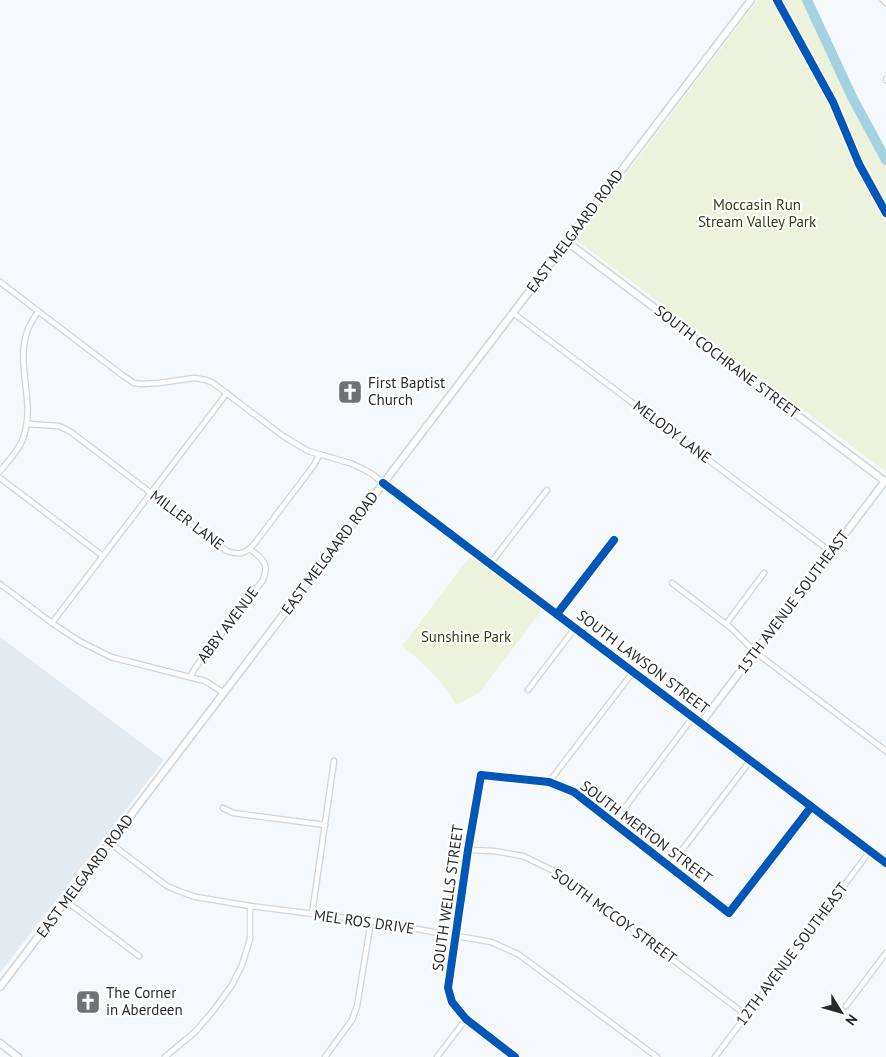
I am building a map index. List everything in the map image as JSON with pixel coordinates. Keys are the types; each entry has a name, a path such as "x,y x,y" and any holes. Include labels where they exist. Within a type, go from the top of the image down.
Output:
{"street":[{"name":"EAST MELGAARD ROAD","path":"0,988 751,0"},
{"path":"883,0 886,3"},
{"name":"SOUTH COCHRANE STREET","path":"567,242 885,482"},
{"name":"SOUTH LAWSON STREET","path":"0,282 134,383 148,384 188,378 200,378 213,382 283,436 303,448 350,463 372,474 886,864"},
{"path":"0,471 23,439 27,424 28,415 23,354 27,330 38,312"},
{"name":"MELODY LANE","path":"513,313 831,552"},
{"path":"52,623 227,393"},
{"name":"MILLER LANE","path":"27,424 64,428 227,551 236,554 250,549"},
{"path":"250,549 310,472 319,454"},
{"path":"0,478 103,556"},
{"name":"15TH AVENUE SOUTHEAST","path":"701,724 885,482"},
{"path":"490,564 546,490"},
{"path":"557,614 614,540"},
{"name":"ABBY AVENUE","path":"190,677 263,580 266,565 250,549"},
{"path":"726,624 764,573"},
{"path":"672,583 726,624 755,652 886,751"},
{"path":"0,584 52,623 111,657 205,681 224,693"},
{"path":"528,690 575,628"},
{"path":"549,782 633,672"},
{"path":"614,822 693,717"},
{"path":"312,914 334,761"},
{"path":"669,867 750,761"},
{"name":"SOUTH MERTON STREET","path":"481,775 549,782 574,792 730,913 811,807"},
{"name":"SOUTH WELLS STREET","path":"481,775 448,988 452,1002 466,1019 515,1057"},
{"path":"223,808 233,813 324,824"},
{"name":"MEL ROS DRIVE","path":"110,843 160,881 181,892 196,897 250,906 371,921 491,942 518,954 658,1057"},
{"name":"SOUTH MCCOY STREET","path":"468,850 523,856 556,872 746,1015"},
{"name":"12TH AVENUE SOUTHEAST","path":"714,1057 870,851"},
{"path":"66,901 139,956"},
{"path":"166,1057 194,1032 213,1011 232,985 242,965 250,939 250,906"},
{"path":"325,1057 352,1020 371,921"},
{"path":"846,1006 886,953"},
{"path":"437,1057 466,1019"},
{"path":"0,1044 18,1057"}],"shaded area":[{"path":"0,637 164,760 0,973"}],"green space":[{"name":"Moccasin Run Stream Valley Park","path":"758,0 807,0 852,97 886,160 886,472 576,240"},
{"name":"Sunshine Park","path":"471,555 543,609 479,693 456,705 432,672 402,646"}],"waterway":[{"path":"807,0 852,97 886,160"}],"cycle path":[{"path":"777,0 833,102 859,164 886,213"},
{"path":"383,483 886,863"},
{"path":"557,614 614,540"},
{"path":"515,1057 466,1019 452,1002 448,988 481,775 549,782 574,792 729,913 811,807"}],"place":[{"name":"First Baptist Church","path":"350,392"},
{"name":"The Corner in Aberdeen","path":"88,1002"}]}
